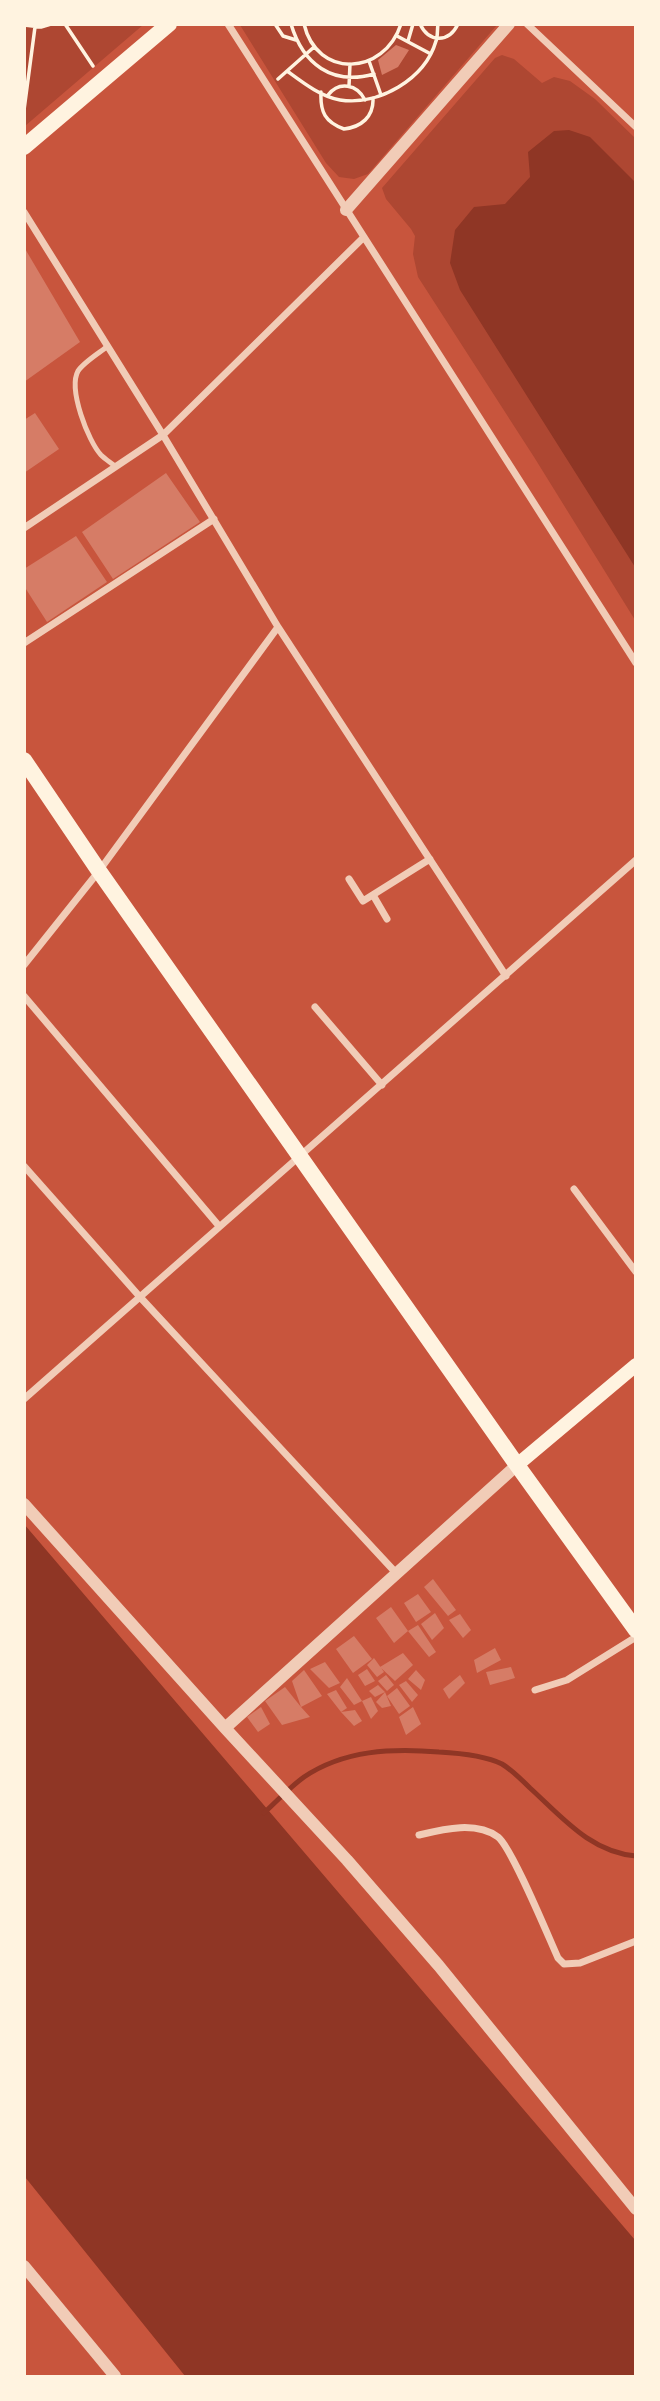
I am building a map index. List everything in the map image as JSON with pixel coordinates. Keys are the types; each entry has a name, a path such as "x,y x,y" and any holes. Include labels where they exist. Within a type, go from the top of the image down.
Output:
{"main road":[{"path":"24,147 169,24"},
{"path":"24,760 516,1465 635,1630"},
{"path":"516,1465 635,1365"}],"street":[{"path":"228,24 635,663"},
{"path":"346,210 509,24"},
{"path":"527,24 635,127"},
{"path":"24,212 163,435 278,627 506,976"},
{"path":"24,528 163,435 364,237"},
{"path":"24,643 214,519"},
{"path":"24,965 99,871 278,627"},
{"path":"349,879 363,901 429,859"},
{"path":"24,1399 635,860"},
{"path":"373,895 387,919"},
{"path":"24,996 219,1226"},
{"path":"315,1007 382,1085"},
{"path":"24,1166 140,1297 397,1574"},
{"path":"574,1189 635,1272"},
{"path":"225,1728 516,1465"},
{"path":"24,1504 347,1860 439,1966 635,2209"},
{"path":"536,1690 567,1680 635,1637"},
{"path":"419,1835 445,1829 471,1828 498,1837 511,1858 558,1958 564,1964 580,1963 635,1941"},
{"path":"24,2266 115,2376"}],"lane":[{"path":"108,346 78,370 75,381 76,398 84,423 100,454 115,466"}],"path":[{"path":"24,25 35,27 51,24"},
{"path":"65,24 102,81"},
{"path":"275,24 283,36 296,40"},
{"path":"291,24 305,55 326,72 345,77 374,74"},
{"path":"304,24 314,46 325,56 350,64 369,61 386,52 397,36 401,24"},
{"path":"408,41 413,24"},
{"path":"420,24 426,34 438,39 450,36 458,24"},
{"path":"287,71 307,86 339,100 373,98 397,88 419,70 436,41 438,24"},
{"path":"24,110 27,66 35,27"},
{"path":"397,36 429,53"},
{"path":"268,88 314,46"},
{"path":"369,61 382,94"},
{"path":"349,86 350,64"},
{"path":"328,95 333,89 349,86 357,89 365,100"},
{"path":"321,92 322,112 326,119 344,129 361,125 367,120 373,98"}],"shaded area":[{"path":"25,25 143,25 25,126"},
{"path":"240,25 497,25 368,174 354,179 339,177 326,163"},
{"path":"502,55 514,59 542,83 554,77 570,81 595,99 635,138 635,620 418,277 413,254 415,236 386,199 382,188 495,58"},
{"path":"569,130 590,137 635,182 635,567 460,290 450,263 455,230 474,207 505,204 530,177 528,152 554,131"},
{"path":"24,1524 635,2240 635,2376 185,2376 25,2177"}],"building":[{"path":"396,45 409,50 398,67 382,75 378,60"},
{"path":"24,247 80,342 24,382"},
{"path":"35,413 59,449 24,473 24,420"},
{"path":"166,473 200,522 113,579 82,532"},
{"path":"76,536 107,582 47,622 24,586 24,569"},
{"path":"433,1579 456,1610 448,1616 424,1587"},
{"path":"418,1594 431,1612 416,1622 404,1603"},
{"path":"391,1607 408,1631 394,1643 376,1618"},
{"path":"435,1613 444,1628 432,1640 421,1624"},
{"path":"460,1614 471,1630 463,1638 449,1620"},
{"path":"418,1625 436,1652 429,1657 408,1631"},
{"path":"354,1636 372,1659 353,1673 336,1649"},
{"path":"495,1648 501,1660 477,1673 474,1660"},
{"path":"403,1653 413,1665 395,1681 380,1667"},
{"path":"374,1658 384,1672 377,1677 367,1665"},
{"path":"325,1662 340,1683 329,1688 310,1669"},
{"path":"511,1667 515,1678 490,1685 486,1672"},
{"path":"367,1669 375,1681 365,1686 358,1675"},
{"path":"304,1670 322,1696 301,1707 292,1681"},
{"path":"416,1670 425,1680 421,1690 408,1679"},
{"path":"386,1675 394,1685 387,1691 378,1681"},
{"path":"460,1675 465,1683 449,1699 443,1689"},
{"path":"347,1678 362,1701 354,1705 340,1687"},
{"path":"406,1681 418,1695 412,1702 399,1685"},
{"path":"378,1685 385,1692 375,1697 369,1691"},
{"path":"285,1687 310,1717 282,1725 265,1701"},
{"path":"397,1688 410,1706 399,1714 387,1696"},
{"path":"336,1690 347,1708 341,1712 327,1694"},
{"path":"385,1692 391,1706 382,1708 376,1702"},
{"path":"371,1697 378,1711 371,1719 362,1701"},
{"path":"261,1707 270,1724 258,1732 247,1717"},
{"path":"413,1707 421,1724 406,1735 399,1717"},
{"path":"355,1710 362,1721 354,1726 341,1712"}],"waterway":[{"path":"264,1813 304,1777 335,1761 369,1753 404,1750 463,1754 502,1764 565,1821 591,1840 605,1848 636,1856"}]}
